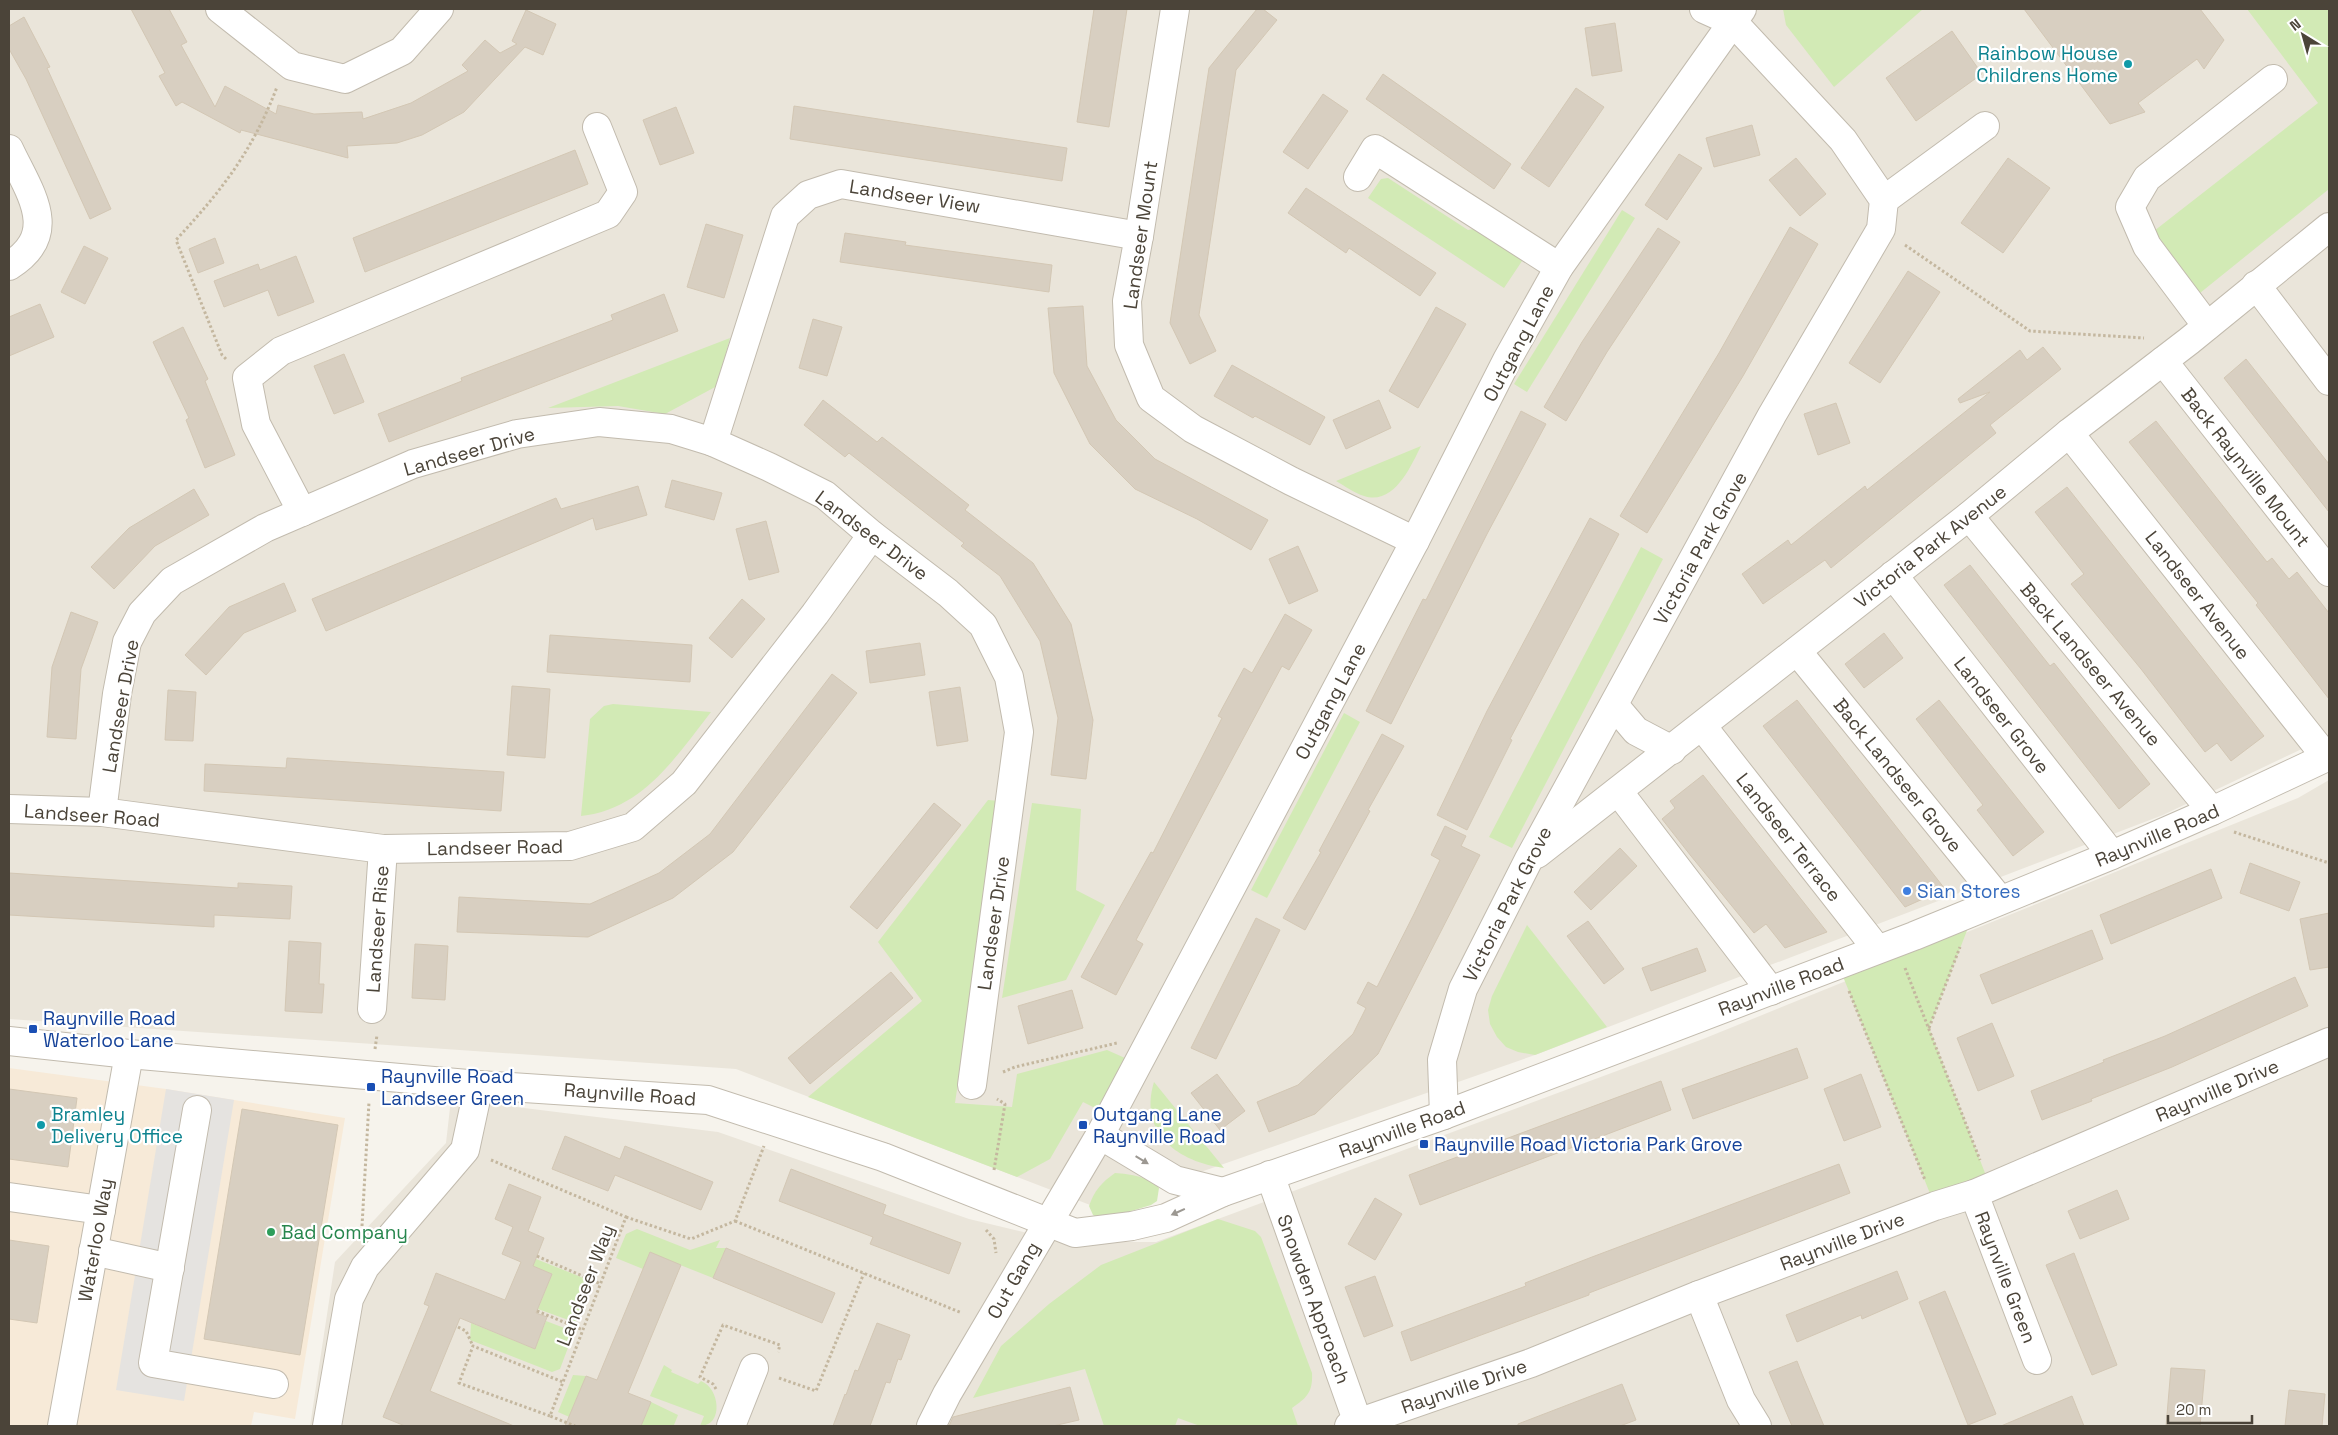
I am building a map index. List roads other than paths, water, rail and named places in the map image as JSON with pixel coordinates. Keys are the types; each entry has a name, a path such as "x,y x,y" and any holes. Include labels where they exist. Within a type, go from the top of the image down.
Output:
{"street":[{"path":"220,9 292,66 345,79 402,50 439,9"},
{"path":"1704,9 1738,16 1843,140 1884,200 1985,126"},
{"name":"Landseer Mount","path":"1178,12 1127,300 1129,345 1151,398 1193,429 1291,481 1415,541"},
{"name":"Outgang Lane","path":"1100,1135 1415,541 1507,360 1559,267 1738,16"},
{"path":"2198,334 2147,246 2130,208 2147,178 2273,80"},
{"path":"302,512 256,424 247,378 281,351 608,214 623,192 597,127"},
{"path":"9,149 38,217 38,233 33,246 20,259 9,266"},
{"name":"Outgang Lane","path":"1358,177 1375,149 1559,267"},
{"name":"Landseer View","path":"713,442 785,216 808,195 841,184 1139,236"},
{"name":"Victoria Park Grove","path":"1444,1115 1442,1060 1463,989 1528,861 1772,415 1881,229 1884,200"},
{"name":"Victoria Park Avenue","path":"1528,861 1969,516 2069,433 2198,334 2329,227"},
{"path":"2256,285 2329,381"},
{"name":"Back Raynville Mount","path":"2163,361 2329,572"},
{"name":"Landseer Drive","path":"102,812 117,694 127,642 142,613 172,581 265,528 413,464 517,434 598,422 671,429 713,442 825,495 872,535 948,593 984,625 1009,677 1020,732 972,1085"},
{"name":"Landseer Avenue","path":"2069,433 2328,756"},
{"name":"Back Landseer Avenue","path":"1969,516 2212,812"},
{"name":"Landseer Road","path":"9,809 102,812 382,848 570,846 633,827 684,783 815,614 872,535"},
{"name":"Landseer Grove","path":"1892,575 2112,855"},
{"name":"Back Landseer Grove","path":"1797,651 1987,905"},
{"path":"1614,705 1636,731 1672,750"},
{"name":"Landseer Terrace","path":"1702,726 1886,946"},
{"name":"Raynville Road","path":"9,1041 129,1054 479,1085 708,1100 884,1157 1075,1233 1132,1226 1166,1218 1223,1192 1444,1115 1886,946 2112,855 2212,812 2328,756"},
{"path":"1618,791 1771,991"},
{"name":"Landseer Rise","path":"372,1009 382,848"},
{"name":"Raynville Drive","path":"1354,1424 1531,1364 1699,1296 1935,1206 1982,1190 2329,1042"},
{"name":"Waterloo Way","path":"62,1426 129,1054"},
{"path":"327,1426 349,1299 365,1267 465,1150 479,1085"},
{"path":"197,1110 153,1364 274,1384"},
{"path":"1100,1135 1176,1180 1223,1192"},
{"name":"Out Gang","path":"931,1426 988,1323 1100,1135"},
{"name":"Snowden Approach","path":"1270,1176 1354,1424"},
{"name":"Raynville Green","path":"1982,1190 2037,1360"},
{"path":"9,1197 101,1210"},
{"path":"93,1251 170,1268"},
{"path":"1699,1296 1741,1400 1757,1426"},
{"path":"731,1426 754,1368"}],"place":[{"name":"Rainbow House Childrens Home","path":"2128,64"},
{"name":"Sian Stores","path":"1907,891"},
{"name":"Raynville Road Waterloo Lane","path":"33,1029"},
{"name":"Raynville Road Landseer Green","path":"371,1087"},
{"name":"Bramley Delivery Office","path":"41,1125"},
{"name":"Outgang Lane Raynville Road","path":"1083,1125"},
{"name":"Raynville Road Victoria Park Grove","path":"1424,1144"},
{"name":"Bad Company","path":"271,1232"}]}
